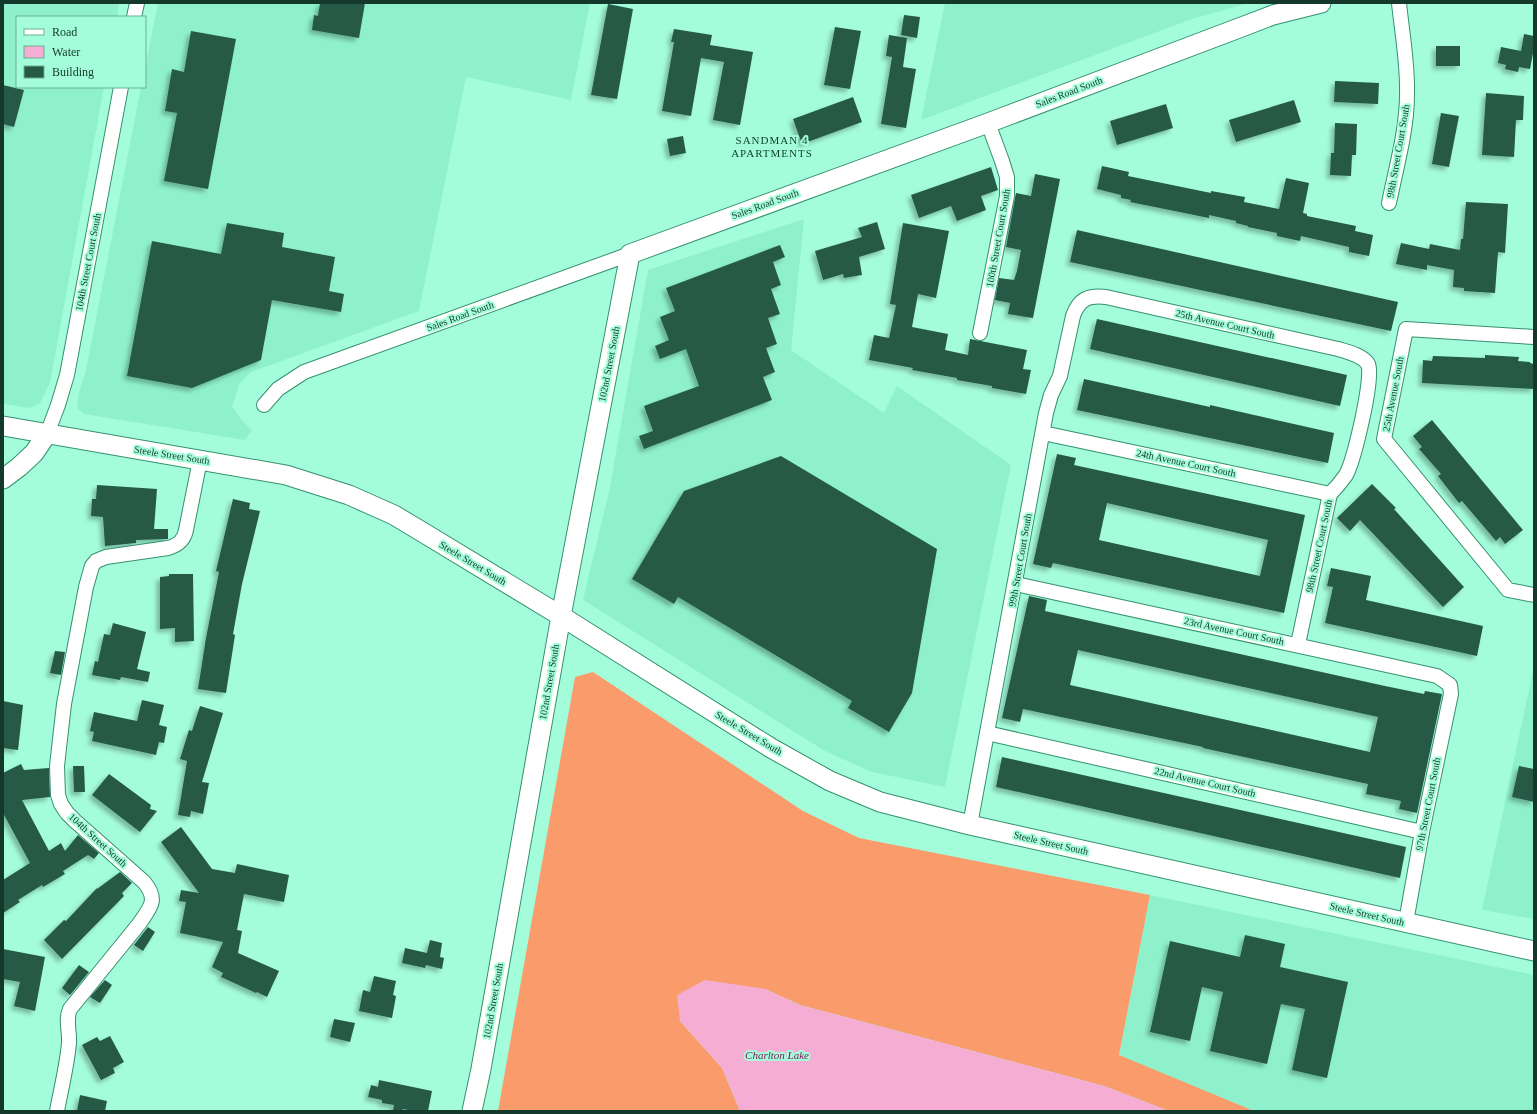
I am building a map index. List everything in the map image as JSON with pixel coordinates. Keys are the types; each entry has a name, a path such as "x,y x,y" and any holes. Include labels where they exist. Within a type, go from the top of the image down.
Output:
{"street":[{"path":"134,16 137,3"},
{"name":"Sales Road South","path":"264,404 278,389 304,372 988,123 1273,15 1321,3"},
{"name":"98th Street Court South","path":"1389,203 1404,124 1408,94 1399,3"},
{"name":"104th Street Court South","path":"46,434 58,405 67,375 121,88"},
{"name":"100th Street Court South","path":"980,333 1007,196 1007,177 988,123"},
{"name":"102nd Street South","path":"472,1111 481,1068 561,616 630,254"},
{"name":"25th Avenue Court South","path":"1082,300 1092,296 1114,299 1338,349 1355,354 1365,361"},
{"name":"99th Street Court South","path":"970,825 1051,395 1060,376 1073,316 1076,308 1082,300"},
{"name":"25th Avenue South","path":"1534,337 1406,329 1384,439 1508,590 1534,595"},
{"name":"98th Street Court South","path":"1298,644 1330,494 1346,474 1356,448 1369,379 1369,369 1365,361"},
{"name":"Steele Street South","path":"3,426 286,475 329,488 370,504 419,530 561,616 771,748 830,780 880,802 970,825 1534,951"},
{"name":"24th Avenue Court South","path":"1043,433 1330,494"},
{"path":"3,479 34,453 46,434"},
{"name":"104th Street South","path":"57,1111 67,1060 69,1042 68,1014 70,1009 139,924 149,909 152,899 151,891 144,882 75,821 61,804 58,795 57,766 64,704 86,587 92,566 99,559 128,553 168,548 179,543 185,535 200,460"},
{"name":"23rd Avenue Court South","path":"1016,584 1298,644 1437,676 1450,685"},
{"name":"97th Street Court South","path":"1406,922 1422,832 1451,694 1450,685"},
{"name":"22nd Avenue Court South","path":"987,733 1422,832"}],"shaded area":[{"path":"3,3 119,3 117,16 16,16 16,88 104,88 50,383 40,403 30,408 3,404"},
{"path":"158,3 590,3 571,100 466,77 419,311 251,372 240,383 232,406 241,419 252,430 245,440 84,414 77,408 79,392 85,375 141,88 146,88 146,64"},
{"path":"945,3 1249,3 1192,19 921,120"},
{"path":"804,219 791,350 884,413 897,386 1011,465 945,787 872,772 825,751 583,600 610,487 648,270"},
{"path":"1534,666 1534,919 1482,910"},
{"path":"593,672 803,811 859,838 1150,895 1119,1055 1254,1111 1169,1111 1104,1086 800,1005 765,989 680,1021 722,1068 740,1111 498,1111 575,677"},
{"path":"1150,895 1534,975 1534,1111 1254,1111 1119,1056"}],"water":[{"name":"Charlton Lake","path":"705,980 765,989 800,1005 1104,1086 1169,1111 740,1111 722,1068 680,1021 677,995"}],"building":[{"path":"320,3 365,3 359,38 312,30 314,15 318,16"},
{"path":"608,4 633,9 617,99 591,95"},
{"path":"904,15 920,17 917,38 901,35"},
{"path":"835,27 861,31 850,89 824,85"},
{"path":"674,29 712,35 710,45 753,52 740,125 713,120 724,62 701,58 691,116 662,111 674,42 671,42"},
{"path":"191,31 236,39 208,189 164,181 177,113 165,111 172,69 184,72"},
{"path":"1524,34 1534,36 1534,48 1530,69 1519,67 1518,72 1505,69 1506,65 1498,63 1501,47 1521,51"},
{"path":"889,35 907,38 903,67 916,69 906,128 881,124 892,57 886,56"},
{"path":"1436,46 1460,46 1460,66 1436,66"},
{"path":"1335,81 1379,83 1378,104 1334,102"},
{"path":"3,85 24,90 14,127 3,124"},
{"path":"1486,93 1524,96 1523,120 1516,120 1514,157 1482,155"},
{"path":"853,97 862,122 802,144 793,119"},
{"path":"1294,100 1301,122 1236,142 1229,120"},
{"path":"1166,104 1173,128 1117,145 1110,121"},
{"path":"1441,113 1459,116 1449,167 1432,164"},
{"path":"1335,123 1357,124 1356,155 1352,155 1351,176 1330,175 1331,153 1334,153"},
{"path":"683,136 686,153 670,156 667,139"},
{"path":"1102,166 1129,172 1128,176 1211,193 1211,191 1245,197 1244,202 1279,209 1286,178 1309,183 1303,213 1307,214 1307,216 1356,226 1355,231 1373,235 1369,256 1349,252 1349,247 1301,236 1300,241 1277,236 1277,233 1248,227 1236,223 1236,221 1209,215 1209,218 1130,202 1131,200 1121,198 1121,195 1097,189"},
{"path":"991,167 998,190 981,196 986,210 957,221 951,206 919,218 911,195"},
{"path":"1035,174 1060,179 1033,318 1008,314 1010,303 995,300 999,278 1014,280 1017,271 1021,250 1006,247 1016,193 1031,196"},
{"path":"1466,202 1508,204 1505,253 1498,252 1495,293 1464,291 1464,288 1453,287 1454,270 1427,265 1427,270 1396,264 1401,243 1429,249 1430,244 1460,250 1461,239 1463,239"},
{"path":"877,222 885,249 859,257 862,275 844,278 843,274 823,280 815,251 862,237 858,228"},
{"path":"227,223 284,233 282,247 335,257 329,291 344,294 341,312 272,300 261,360 192,388 127,376 152,241 221,254"},
{"path":"903,223 949,231 936,298 918,294 912,327 948,334 945,350 968,355 970,339 1027,350 1023,369 1031,370 1026,394 957,380 957,378 912,370 913,368 869,360 874,335 889,338 896,305 890,304"},
{"path":"1077,230 1398,302 1391,331 1070,262"},
{"path":"780,245 785,257 773,262 781,285 771,289 780,314 768,318 777,344 766,348 775,372 763,377 772,400 644,449 639,436 653,431 644,406 699,386 686,349 660,359 655,346 669,340 660,317 675,311 666,288"},
{"path":"1097,319 1347,375 1340,406 1090,349"},
{"path":"1485,355 1519,357 1518,361 1530,362 1534,364 1534,389 1422,383 1423,360 1432,361 1433,356 1485,358"},
{"path":"1084,379 1334,433 1328,463 1077,410"},
{"path":"1432,420 1523,530 1505,544 1500,537 1496,541 1462,501 1459,503 1438,476 1441,474 1419,449 1422,447 1413,436"},
{"path":"1057,454 1076,458 1074,465 1305,515 1284,613 1053,563 1051,568 1033,564","holes":["1107,503 1268,540 1260,576 1099,540"]},
{"path":"781,456 937,549 912,693 889,732 848,708 852,701 678,597 674,604 632,579 684,491"},
{"path":"1372,484 1396,508 1394,509 1464,587 1443,607 1360,520 1350,531 1337,518"},
{"path":"97,485 157,489 154,529 168,529 168,539 136,540 136,543 105,546 103,517 91,516 92,499 96,499"},
{"path":"233,499 250,503 249,509 260,511 242,584 233,634 235,635 226,693 198,689 219,572 216,571"},
{"path":"1331,568 1371,576 1366,600 1483,626 1477,656 1325,623 1333,587 1327,586"},
{"path":"169,574 193,574 194,641 175,642 175,628 160,629 160,577 169,576"},
{"path":"1029,596 1047,600 1045,611 1385,686 1424,694 1425,691 1442,694 1417,813 1399,809 1401,801 1366,794 1368,784 1023,709 1020,722 1002,718","holes":["1078,650 1378,717 1370,752 1070,685"]},
{"path":"113,623 146,632 137,669 150,672 148,682 121,677 120,680 92,675 95,661 98,662 104,634 110,635"},
{"path":"55,651 65,652 61,675 50,673"},
{"path":"142,700 164,705 159,725 167,727 164,743 159,742 156,755 92,741 94,732 90,731 94,712 137,721"},
{"path":"3,701 23,705 18,750 3,748"},
{"path":"200,706 223,713 202,782 209,783 203,814 191,811 190,817 178,815 187,761 180,759 189,730 192,731"},
{"path":"1002,757 1406,847 1400,878 996,787"},
{"path":"21,764 24,770 49,768 50,797 22,800 49,851 61,843 65,851 78,835 99,853 94,859 88,855 63,871 65,874 43,887 42,885 18,900 20,902 3,913 3,880 30,863 3,813 3,773"},
{"path":"73,766 84,766 85,792 74,792"},
{"path":"1519,766 1534,769 1534,802 1512,797"},
{"path":"109,774 151,805 150,809 157,811 140,832 92,795"},
{"path":"181,827 212,869 235,873 237,864 289,875 284,902 244,894 237,930 242,931 238,953 279,971 267,997 221,977 223,973 212,967 223,942 180,933 186,902 179,901 181,890 199,893 161,842"},
{"path":"120,872 132,883 122,893 124,896 62,959 44,940 64,920 66,921 97,888"},
{"path":"148,927 155,932 143,951 134,945"},
{"path":"1245,935 1285,944 1280,967 1348,982 1327,1078 1292,1070 1305,1009 1281,1004 1267,1064 1210,1051 1223,992 1202,987 1190,1041 1150,1032 1170,941 1240,957"},
{"path":"430,940 442,943 440,957 444,958 442,969 426,965 425,968 402,963 405,948 427,953"},
{"path":"3,949 45,957 35,1011 14,1006 20,982 3,979"},
{"path":"79,965 89,972 70,995 62,988"},
{"path":"374,976 396,981 393,995 396,996 392,1018 359,1011 363,990 370,992"},
{"path":"105,980 112,985 100,1003 90,997"},
{"path":"334,1019 355,1023 350,1042 330,1037"},
{"path":"110,1036 124,1062 113,1068 115,1073 101,1080 82,1045 97,1037 100,1041"},
{"path":"379,1080 432,1091 428,1111 403,1109 402,1111 393,1111 394,1105 382,1103 382,1100 368,1097 371,1085 378,1087"},
{"path":"80,1095 107,1101 105,1111 77,1111"}],"district":[{"name":"SANDMAN 4 APARTMENTS","path":"772,146"}]}
